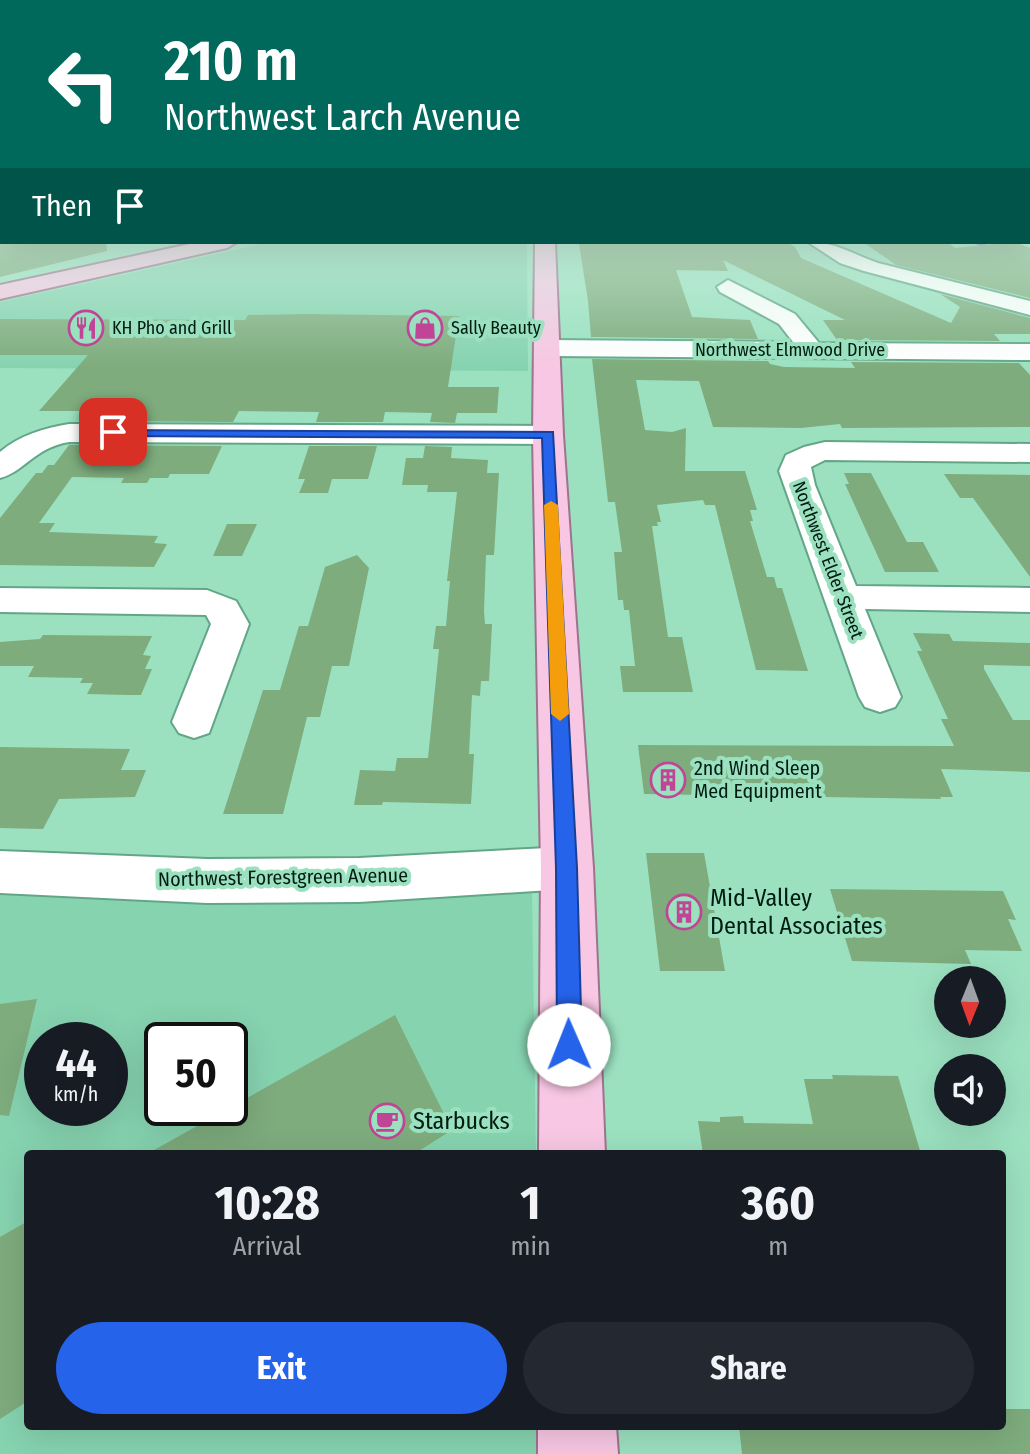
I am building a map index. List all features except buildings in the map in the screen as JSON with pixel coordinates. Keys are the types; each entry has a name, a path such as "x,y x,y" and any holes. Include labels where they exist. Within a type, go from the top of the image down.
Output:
{"main road":[{"path":"0,292 218,244"},
{"path":"545,244 548,435 567,868 572,1150"},
{"path":"577,1430 578,1454"}],"street":[{"path":"821,244 847,259 871,267 1030,308"},
{"path":"728,287 787,319 812,350"},
{"name":"Northwest Elmwood Drive","path":"549,348 1030,352"},
{"path":"0,469 22,448 69,433 548,435"},
{"name":"Northwest Elder Street","path":"880,697 799,485 795,471 797,462 825,451 1030,453"},
{"path":"843,597 1030,600"},
{"path":"0,600 207,602 217,605 228,613 230,624 194,722"},
{"name":"Northwest Forestgreen Avenue","path":"0,872 207,881 359,880 567,868"}],"shaded area":[{"path":"262,244 527,244 528,371 0,368 0,302"},
{"path":"532,891 536,1150 24,1150 24,1430 538,1430 538,1454 0,1454 0,892"}],"waterway":[{"path":"980,244 986,247"},
{"path":"986,247 993,250"},
{"path":"986,247 990,249"}],"slow traffic":[{"path":"551,505 560,714"}],"place":[{"name":"KH Pho and Grill","path":"86,328"},
{"name":"Sally Beauty","path":"425,328"},
{"name":"2nd Wind Sleep Med Equipment","path":"668,780"},
{"name":"Mid-Valley Dental Associates","path":"684,912"},
{"name":"Starbucks","path":"387,1121"}],"route":[{"path":"113,432 548,435 567,868 569,1045"}]}
